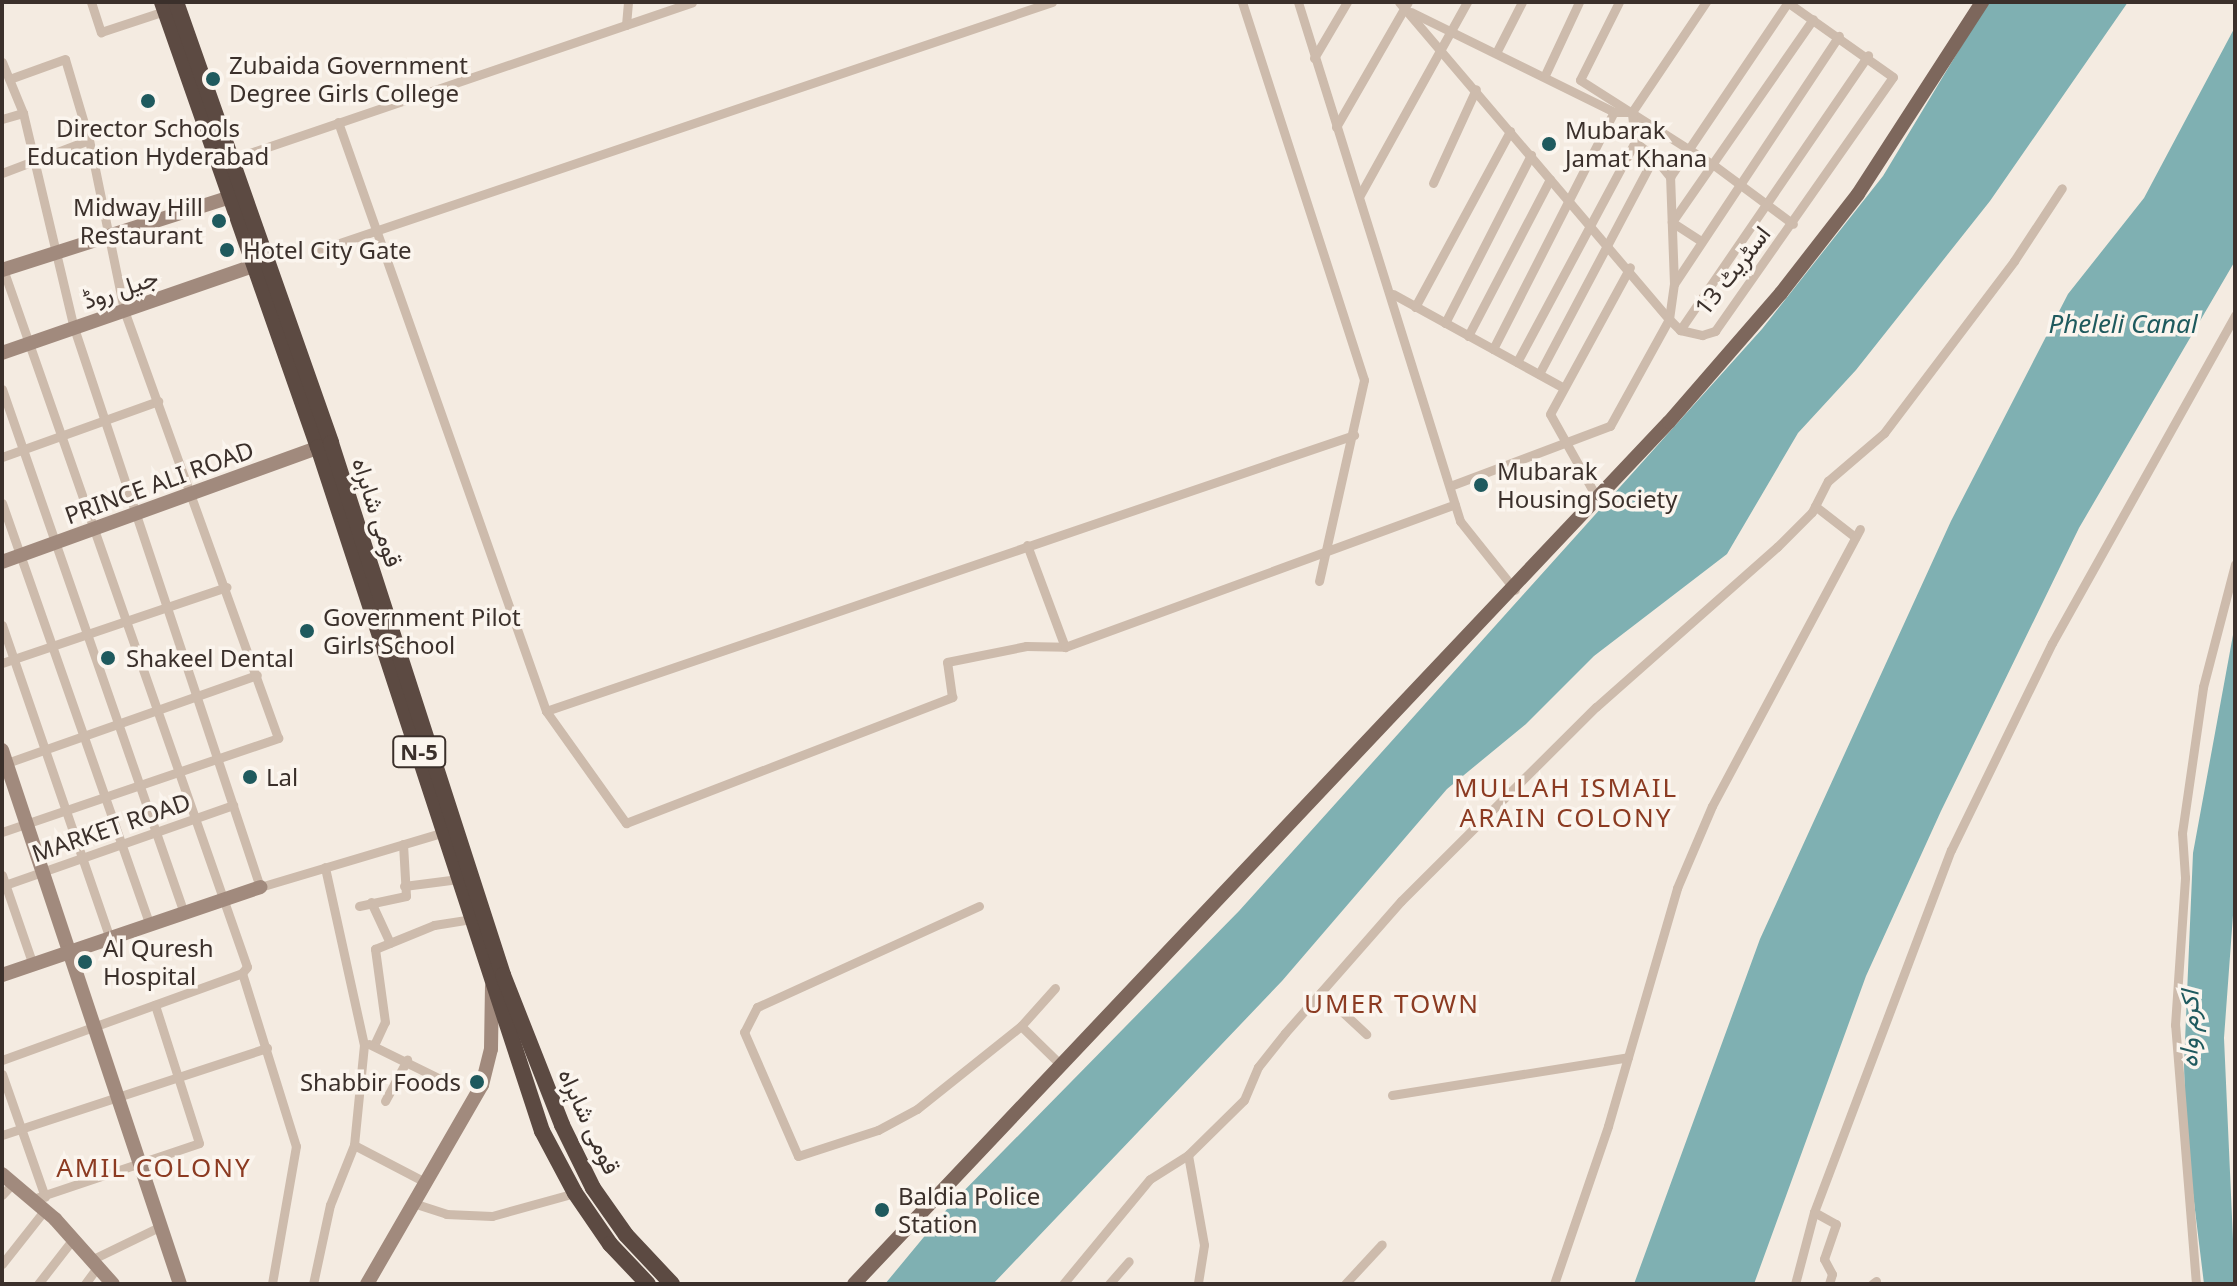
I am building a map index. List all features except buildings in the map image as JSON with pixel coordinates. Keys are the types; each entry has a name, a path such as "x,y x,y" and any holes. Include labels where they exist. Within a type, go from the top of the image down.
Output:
{"highway":[{"name":"قومی شاہراہ","path":"168,5 229,160 498,960 551,1098 593,1188 647,1276"},
{"name":"قومی شاہراہ","path":"184,45 228,198 253,266 279,316"},
{"name":"قومی شاہراہ","path":"324,445 470,919 542,1131 575,1193 647,1276 672,1284"}],"main road":[{"path":"854,1284 1060,1064 1515,590 1781,293 1858,194 1982,2"}],"street":[{"path":"91,2 101,32 168,5"},
{"path":"626,25 628,2"},
{"path":"229,160 692,2"},
{"path":"316,251 1052,2"},
{"path":"1242,2 1364,380 1319,581"},
{"path":"1298,2 1336,127 1393,294 1460,521 1515,590"},
{"path":"1314,58 1347,2"},
{"path":"1360,195 1467,2"},
{"path":"1496,53 1522,2"},
{"path":"1545,75 1579,2"},
{"path":"1619,2 1580,80 1690,149 1767,202 1793,224"},
{"path":"1517,362 1635,142 1632,112 1706,2"},
{"path":"1670,177 1787,2"},
{"name":"اسٹریٹ 13","path":"1404,4 1550,179 1630,267 1669,319 1690,335 1715,331 1891,84 1889,69 1787,2"},
{"path":"1336,127 1404,4 1451,33 1545,75 1614,112 1632,112"},
{"path":"1672,222 1715,166 1813,19"},
{"path":"1674,284 1839,36"},
{"path":"1680,330 1868,55"},
{"path":"2,832 278,738 124,310 89,140 65,59 9,79"},
{"path":"2,62 23,113 32,163 74,328 260,887"},
{"path":"1433,183 1476,89"},
{"path":"1493,349 1614,112"},
{"path":"2,119 23,113"},
{"path":"338,122 373,230 546,711 626,823 952,697 947,662 1026,646 1065,647 1324,549 1455,504"},
{"path":"1415,307 1510,131"},
{"path":"2,173 89,140"},
{"path":"1450,486 1610,426 1669,319 1674,284 1670,177 1654,157 1635,142"},
{"path":"1445,323 1531,155"},
{"path":"1539,374 1654,157"},
{"path":"1468,336 1550,179"},
{"path":"1063,1284 1150,1179 1188,1155 1244,1100 1258,1067 1401,901 1596,707 1777,547 1815,506 1828,481 1884,433 2014,261 2062,188"},
{"path":"2,1060 242,973 247,967 3,269 107,233 228,198"},
{"path":"1672,222 1701,241"},
{"name":"جیل روڈ","path":"2,353 253,266"},
{"path":"1597,498 1550,414 1630,267"},
{"path":"1393,294 1562,387"},
{"path":"1795,1284 1814,1212 1951,850 2052,643 2235,315"},
{"path":"2,389 184,913"},
{"path":"2,457 158,401"},
{"path":"546,711 1354,435"},
{"name":"PRINCE ALI ROAD","path":"2,562 191,496 324,445"},
{"path":"2,503 150,925"},
{"path":"1554,1284 1628,1057 1677,888 1712,806 1857,533 1815,506"},
{"path":"1027,545 1065,647"},
{"path":"2196,1284 2175,1025 2185,877 2182,833 2203,687 2235,564"},
{"path":"2,663 226,587"},
{"path":"2,625 110,938"},
{"path":"180,1284 3,759 45,750 257,675"},
{"name":"MARKET ROAD","path":"3,882 42,872 233,805"},
{"path":"2,975 260,887 444,832"},
{"path":"359,906 406,896 403,844"},
{"path":"313,1284 330,1205 354,1145 370,1044 325,867"},
{"path":"404,886 459,879"},
{"path":"3,882 33,965"},
{"path":"371,902 390,943"},
{"path":"979,906 757,1007 744,1032 798,1156 878,1130 917,1109 1021,1026 1055,988"},
{"path":"370,1044 385,1022 375,949 434,925 470,919"},
{"path":"242,973 296,1146 272,1284"},
{"path":"367,1284 482,1085 491,1049 492,986"},
{"path":"1321,992 1366,1034"},
{"path":"2,1264 44,1205 140,1164 199,1143 155,1005"},
{"path":"1021,1026 1060,1064"},
{"path":"370,1044 440,1079"},
{"path":"2,1135 267,1048"},
{"path":"1392,1095 1628,1057"},
{"path":"385,1101 407,1060"},
{"path":"2,1074 44,1205 113,1284"},
{"path":"354,1145 425,1182"},
{"path":"1188,1155 1204,1245 1198,1284"},
{"path":"2,1195 8,1179 29,1199 44,1205"},
{"path":"413,1203 446,1214 492,1216 575,1193"},
{"path":"1814,1212 1836,1224 1825,1253 1826,1270 1832,1274 1829,1284"},
{"path":"85,1284 94,1264 161,1226"},
{"path":"38,1284 73,1239"},
{"path":"1345,1284 1382,1244"},
{"path":"1109,1284 1129,1261"}],"water":[{"path":"1988,2 2128,2 1990,201 1856,370 1798,433 1727,554 1594,656 1526,724 1447,789 1282,981 993,1284 885,1284 952,1203 1239,911 1762,329 1883,176"},
{"name":"Pheleli Canal","path":"2235,27 2235,261 2079,528 1941,811 1866,976 1754,1284 1634,1284 1760,939 1951,521 2068,294 2144,198"},
{"name":"اکرم واہ","path":"2235,624 2235,888 2224,1038 2235,1284 2204,1284 2186,1136 2184,1065 2193,853"}],"place":[{"name":"Zubaida Government Degree Girls College","path":"213,79"},
{"name":"Director Schools Education Hyderabad","path":"148,101"},
{"name":"Mubarak Jamat Khana","path":"1549,144"},
{"name":"Midway Hill Restaurant","path":"219,221"},
{"name":"Hotel City Gate","path":"227,250"},
{"name":"Mubarak Housing Society","path":"1481,485"},
{"name":"Government Pilot Girls School","path":"307,631"},
{"name":"Shakeel Dental","path":"108,658"},
{"name":"Lal","path":"250,777"},
{"name":"Al Quresh Hospital","path":"85,962"},
{"name":"Shabbir Foods","path":"477,1082"},
{"name":"Baldia Police Station","path":"882,1210"}],"district":[{"name":"MULLAH ISMAIL ARAIN COLONY","path":"1566,803"},
{"name":"UMER TOWN","path":"1392,1004"},
{"name":"AMIL COLONY","path":"154,1168"}]}
